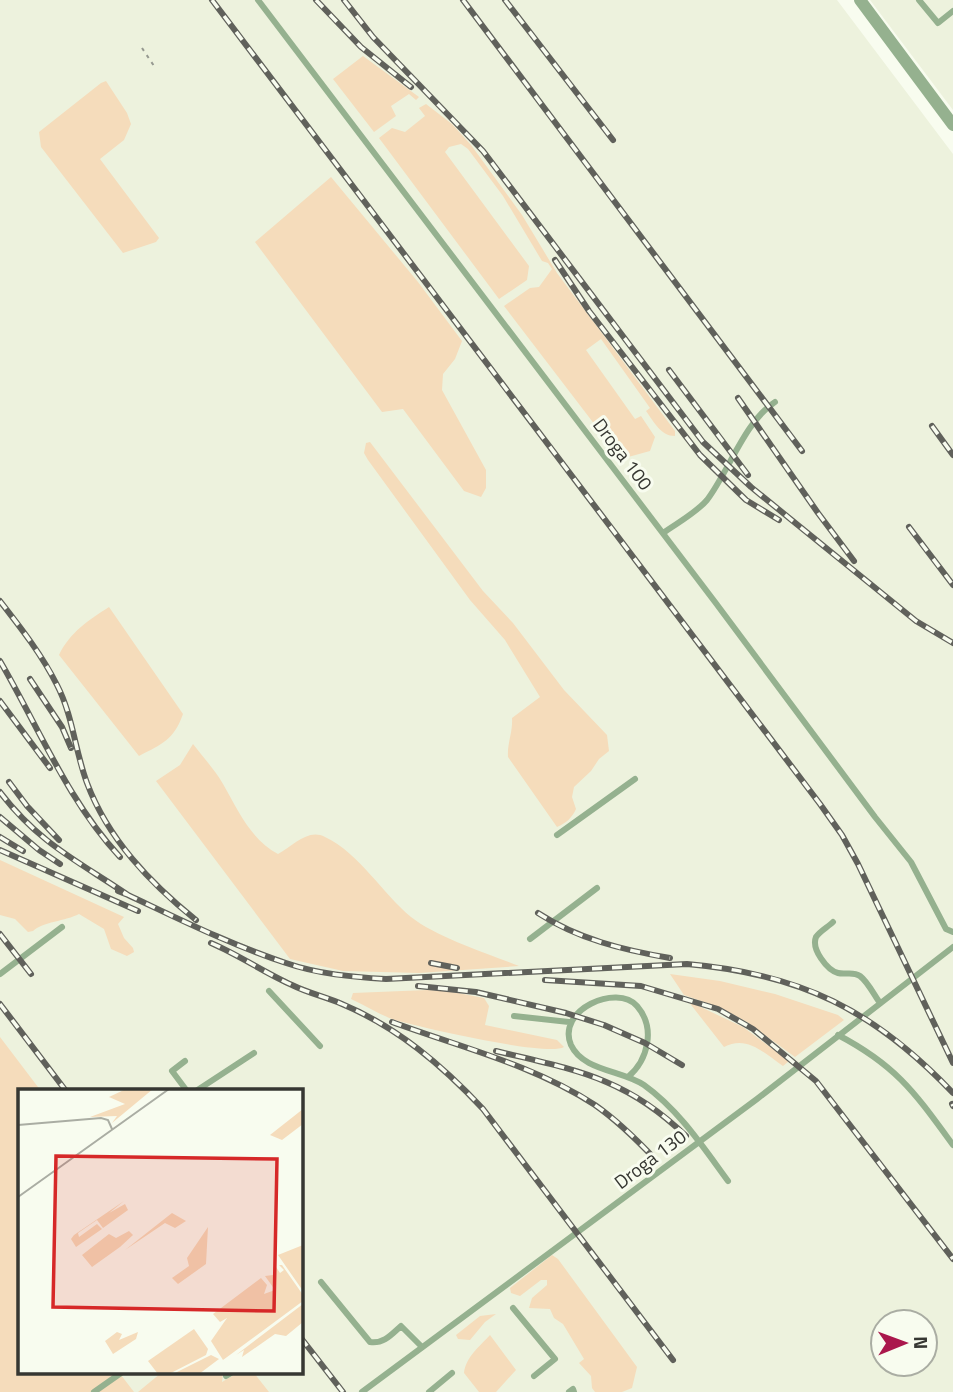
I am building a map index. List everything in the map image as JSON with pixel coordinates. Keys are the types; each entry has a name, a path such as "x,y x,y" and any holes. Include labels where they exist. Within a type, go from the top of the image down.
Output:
{"street":[{"path":"860,0 953,125"}],"lane":[{"name":"Droga 100","path":"258,0 911,862 946,929 953,932"},
{"path":"919,0 938,23 953,11"},
{"path":"663,533 705,503 756,421 768,406 775,402"},
{"path":"557,835 635,779"},
{"path":"530,939 597,888"},
{"path":"834,922 816,937 818,953 830,969 837,973 854,973 861,976 880,1003"},
{"path":"0,974 62,928"},
{"name":"Droga 130","path":"362,1392 699,1142 953,947"},
{"path":"269,991 320,1046"},
{"path":"628,1077 638,1068 647,1045 643,1015 635,1004 623,998 596,1002 576,1014 569,1022 568,1033 578,1055 585,1061 643,1084 672,1109 728,1181"},
{"path":"514,1016 569,1022"},
{"path":"838,1035 864,1049 902,1079 953,1145"},
{"path":"199,1089 254,1053"},
{"path":"185,1061 172,1071 186,1089"},
{"path":"321,1282 370,1342 387,1339 401,1326 422,1348"},
{"path":"513,1308 555,1359 534,1376"},
{"path":"429,1392 452,1373"},
{"path":"94,1392 120,1374"}],"path":[{"path":"142,48 154,66"}],"shaded area":[{"path":"0,0 837,0 953,154 953,1392 0,1392"},
{"path":"870,0 953,0 953,110"},
{"path":"363,56 419,97 416,100 409,94 391,106 396,116 374,132 333,79"},
{"path":"106,81 131,124 124,140 100,159 159,238 156,242 123,253 41,147 39,132"},
{"path":"426,104 452,124 471,145 522,215 557,273 675,431 675,436 666,434 655,424 646,411 650,408 601,339 586,350 635,419 641,416 655,437 650,451 621,459 504,306 530,288 539,287 552,269 548,263 542,261 503,196 468,149 461,144 449,147 445,152 529,266 527,280 499,299 379,138 392,128 405,132 425,116 419,108"},
{"path":"331,177 418,282 462,341 455,359 443,374 442,390 486,470 486,488 481,497 464,491 403,409 382,412 255,242"},
{"path":"370,442 483,591 513,623 564,690 607,735 609,751 574,787 572,797 576,809 571,818 557,827 508,757 512,718 540,697 505,640 470,600 368,460 364,453 366,443"},
{"path":"109,607 183,714 171,736 139,756 59,655 74,633"},
{"path":"193,744 220,779 246,824 268,848 278,854 307,836 325,837 360,863 411,917 434,931 519,966 419,973 343,971 290,959 156,781 180,765"},
{"path":"0,860 124,917 118,924 134,952 127,956 111,949 104,929 79,914 28,932 15,919 0,915"},
{"path":"670,974 720,981 775,994 838,1015 844,1020 795,1057 747,1022 721,1008 684,995"},
{"path":"427,990 484,998 489,1006 485,1025 557,1040 564,1047 553,1049 510,1045 430,1029 389,1018 351,999 353,993"},
{"path":"688,1001 743,1027 789,1061 783,1066 748,1044 724,1047"},
{"path":"0,1037 39,1089 18,1089 18,1374 122,1374 134,1392 0,1392"},
{"path":"552,1255 558,1259 637,1367 632,1388 622,1392 595,1392 591,1376 579,1363 584,1359 563,1324 554,1318 550,1309 529,1308 532,1298 547,1285 547,1280 541,1280 520,1296 511,1293 510,1288"},
{"path":"496,1314 485,1322 470,1340 458,1339 456,1335 480,1316"},
{"path":"490,1335 516,1370 496,1392 479,1392 464,1373 465,1367 477,1348"},
{"path":"160,1374 223,1374 222,1382 235,1374 255,1374 269,1392 138,1392"}],"railway":[{"path":"212,0 842,835 953,1063"},
{"path":"316,0 361,47 411,87"},
{"path":"344,0 373,37 483,151 703,442 751,487 916,621 953,643"},
{"path":"463,0 802,451"},
{"path":"505,0 613,140"},
{"path":"555,260 589,311 700,455 746,500 779,520"},
{"path":"669,370 748,475"},
{"path":"738,398 854,561"},
{"path":"932,426 953,455"},
{"path":"909,527 953,585"},
{"path":"0,601 38,652 57,685 67,709 87,783 106,823 132,859 196,920"},
{"path":"0,661 69,788 120,857"},
{"path":"30,679 62,727 71,748"},
{"path":"0,701 50,768"},
{"path":"9,782 59,840"},
{"path":"0,792 44,838 128,895 118,891"},
{"path":"0,817 60,864"},
{"path":"0,837 23,851"},
{"path":"0,850 138,911"},
{"path":"128,895 245,948 298,967 335,974 386,979 687,964 766,977 800,987 864,1018 924,1064 953,1093"},
{"path":"538,913 569,930 601,942 670,958"},
{"path":"0,934 31,974"},
{"path":"211,943 282,980 362,1013 400,1036 451,1077 483,1109 673,1360"},
{"path":"431,963 457,968"},
{"path":"545,980 641,986 718,1009 753,1029 816,1081 953,1259"},
{"path":"418,986 476,992 566,1013 604,1025 645,1043 682,1065"},
{"path":"0,1004 64,1089"},
{"path":"392,1022 496,1058 572,1091 611,1117 655,1159"},
{"path":"496,1051 598,1078 642,1100 686,1136"},
{"path":"303,1341 343,1392"}]}
